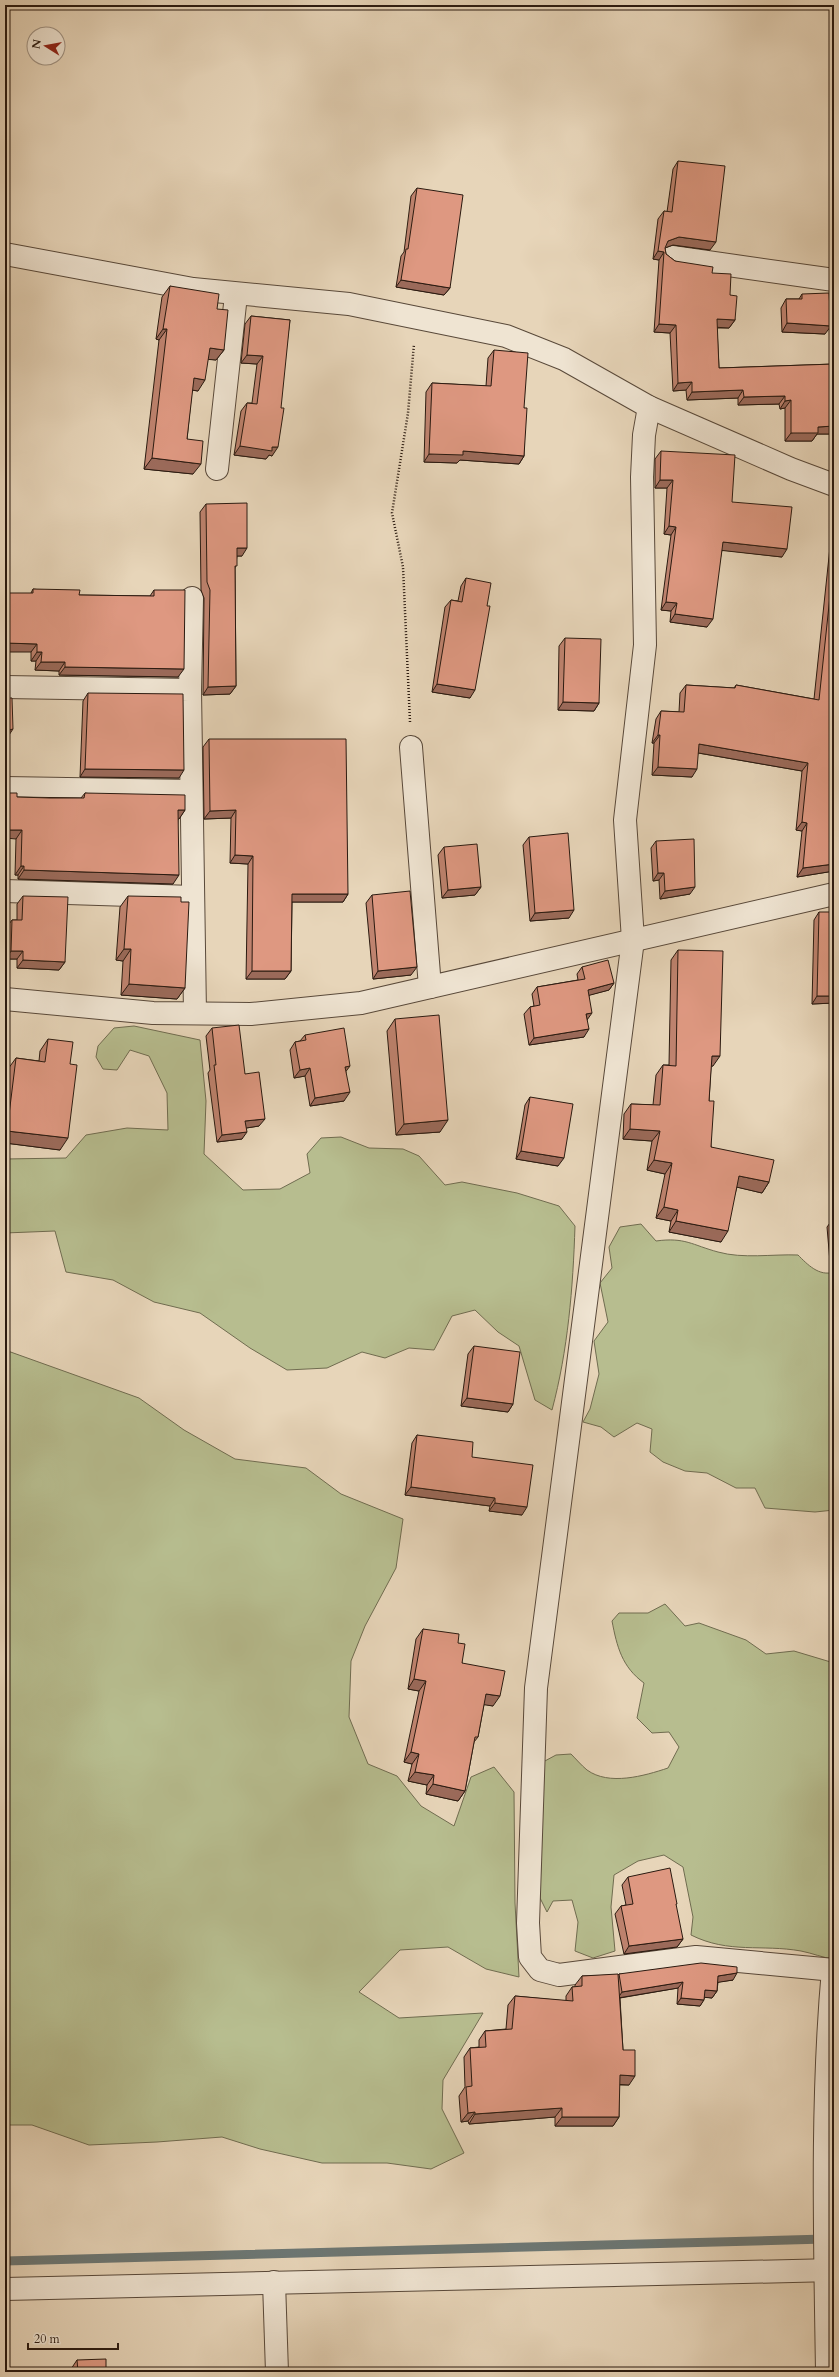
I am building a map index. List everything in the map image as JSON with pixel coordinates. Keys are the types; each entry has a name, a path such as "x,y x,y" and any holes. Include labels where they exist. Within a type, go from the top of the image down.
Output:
{"street":[{"path":"5,254 193,289 236,295 349,304 513,339 564,359 649,407 791,469 834,485"},
{"path":"672,257 834,280"},
{"path":"217,469 236,295"},
{"path":"649,407 644,436 642,477 645,645 625,820 633,940 536,1688 528,1922 530,1957 540,1970 559,1975 696,1957 833,1970 828,2026 824,2138 830,2270 827,2372"},
{"path":"192,598 190,690 195,1013"},
{"path":"5,687 190,690"},
{"path":"412,747 430,987"},
{"path":"5,788 191,791"},
{"path":"5,891 193,898"},
{"path":"5,999 153,1013 251,1014 361,1003 834,894"},
{"path":"5,2289 830,2270"},
{"path":"274,2282 277,2372"}],"path":[{"path":"412,747 406,656 403,567 392,513 408,413 417,318"}],"green space":[{"path":"134,1026 200,1040 206,1101 204,1154 243,1190 280,1189 310,1173 307,1154 321,1138 341,1137 369,1148 403,1149 419,1156 445,1185 462,1182 517,1193 559,1206 575,1226 569,1319 558,1387 552,1410 535,1400 519,1346 498,1332 475,1310 452,1316 434,1350 409,1348 385,1358 362,1352 327,1368 287,1370 250,1348 200,1313 154,1302 113,1280 66,1272 55,1231 5,1233 5,1159 66,1158 86,1135 127,1128 168,1130 167,1093 149,1056 130,1050 117,1070 103,1069 96,1057 98,1046 114,1028"},
{"path":"641,1224 656,1241 674,1240 688,1242 718,1252 737,1255 798,1255 809,1266 818,1271 823,1273 834,1272 834,1510 815,1512 765,1508 755,1488 736,1488 707,1473 685,1471 663,1462 650,1452 652,1429 637,1423 614,1437 601,1427 583,1422 590,1409 599,1374 594,1341 608,1322 600,1283 612,1268 609,1247 620,1227"},
{"path":"5,1350 139,1398 184,1430 235,1459 306,1468 341,1494 403,1519 396,1568 365,1626 351,1661 349,1717 368,1764 397,1776 421,1806 454,1826 471,1777 494,1767 514,1792 515,1903 519,1977 486,1969 448,1947 400,1950 359,1992 399,2018 483,2013 443,2080 442,2109 464,2153 431,2169 387,2163 322,2163 260,2149 222,2137 89,2145 32,2125 5,2125"},
{"path":"665,1604 685,1626 699,1623 746,1640 766,1654 794,1651 834,1663 834,1959 787,1949 746,1948 719,1945 691,1935 693,1917 683,1867 664,1855 638,1861 614,1875 611,1907 615,1951 593,1958 575,1951 578,1922 572,1900 553,1901 547,1912 540,1898 543,1762 556,1755 571,1754 587,1770 596,1775 616,1779 627,1778 668,1768 679,1747 669,1732 652,1733 637,1718 644,1683 630,1670 622,1656 612,1621 619,1613 648,1613"}],"building":[{"path":"678,161 725,166 716,242 679,237 668,241 665,248 666,254 675,261 713,267 712,273 731,274 730,295 737,296 735,320 717,319 719,368 834,364 834,426 818,427 818,433 791,433 791,400 785,401 785,396 744,397 743,390 692,392 692,382 678,383 676,325 659,324 664,252 658,251 664,211 672,212"},
{"path":"417,188 463,195 450,288 401,280 406,249 408,249"},
{"path":"170,286 219,294 217,309 228,310 224,350 210,348 205,380 194,378 187,439 203,441 201,464 152,458 167,329 163,329"},
{"path":"829,293 831,326 787,323 786,299 802,299 802,294"},
{"path":"251,316 290,320 281,408 284,408 278,447 272,447 272,451 240,446 247,403 257,404 263,356 247,355"},
{"path":"494,350 528,353 524,408 527,408 524,456 463,451 463,455 429,454 432,383 491,386"},
{"path":"661,451 735,455 732,502 792,507 787,549 723,542 713,619 675,614 677,603 666,602 676,527 669,526 673,480 660,480"},
{"path":"247,503 247,548 237,548 237,566 235,566 236,686 208,687 210,590 207,582 206,504"},
{"path":"834,558 834,864 803,868 807,823 802,822 808,763 699,744 697,769 658,767 660,735 658,735 661,711 684,712 686,685 735,688 736,685 819,700"},
{"path":"466,578 491,583 487,606 490,606 475,690 437,684 451,600 462,602"},
{"path":"33,589 80,590 79,595 154,596 154,590 185,590 184,669 65,667 65,662 41,662 42,652 37,652 37,644 5,643 5,593 33,593"},
{"path":"565,638 601,639 599,703 563,702"},
{"path":"88,693 183,694 184,770 85,769"},
{"path":"5,698 12,698 13,729 9,730 9,745 5,745"},
{"path":"209,739 346,739 348,894 292,894 291,971 252,971 253,856 235,855 236,810 210,811"},
{"path":"5,793 17,793 17,797 50,798 84,798 85,793 185,795 185,810 178,810 179,875 24,870 24,866 21,866 22,830 5,830"},
{"path":"568,833 574,910 535,913 529,837"},
{"path":"694,839 695,887 665,891 664,873 658,873 656,841"},
{"path":"477,844 481,887 448,890 444,847"},
{"path":"410,891 417,967 378,971 372,895"},
{"path":"23,896 68,897 65,962 23,960 23,951 11,951 12,920 22,920"},
{"path":"128,896 181,897 181,902 189,902 185,988 129,984 131,949 124,949"},
{"path":"819,912 834,912 834,996 817,996"},
{"path":"678,950 723,951 720,1056 712,1056 709,1101 714,1101 711,1147 774,1160 769,1182 739,1176 728,1231 676,1221 678,1210 664,1207 672,1163 654,1160 660,1131 630,1129 631,1104 660,1105 663,1065 676,1066"},
{"path":"608,960 614,983 588,990 592,1013 586,1014 589,1029 534,1038 530,1007 540,1005 537,987 585,979 582,967"},
{"path":"439,1015 448,1120 404,1124 395,1019"},
{"path":"239,1025 245,1074 259,1072 265,1119 245,1121 247,1132 222,1135 214,1065 216,1065 212,1028"},
{"path":"344,1028 350,1066 345,1067 350,1092 315,1098 310,1068 300,1070 295,1042 306,1040 305,1035"},
{"path":"48,1039 73,1042 70,1064 77,1065 68,1138 7,1131 16,1058 45,1062"},
{"path":"530,1097 573,1104 564,1158 521,1151"},
{"path":"474,1346 520,1352 513,1404 467,1398"},
{"path":"417,1435 473,1442 472,1457 533,1465 527,1507 495,1503 495,1498 411,1487"},
{"path":"423,1629 459,1634 458,1643 465,1644 462,1663 505,1671 500,1696 486,1694 478,1737 475,1737 465,1791 433,1784 434,1775 415,1772 419,1754 411,1752 426,1681 414,1679"},
{"path":"670,1868 683,1939 629,1946 621,1906 633,1904 628,1877"},
{"path":"701,1963 737,1967 737,1973 718,1976 717,1991 705,1990 704,2000 681,1998 683,1982 622,1992 619,1974"},
{"path":"618,1974 623,2050 635,2050 635,2076 620,2075 619,2117 562,2117 562,2108 475,2114 475,2112 468,2113 466,2087 472,2086 470,2048 486,2047 485,2031 512,2029 515,1996 573,2001 572,1987 582,1986 582,1976"},
{"path":"106,2359 106,2372 78,2372 77,2360"}],"waterway":[{"path":"5,2261 825,2239"}]}
